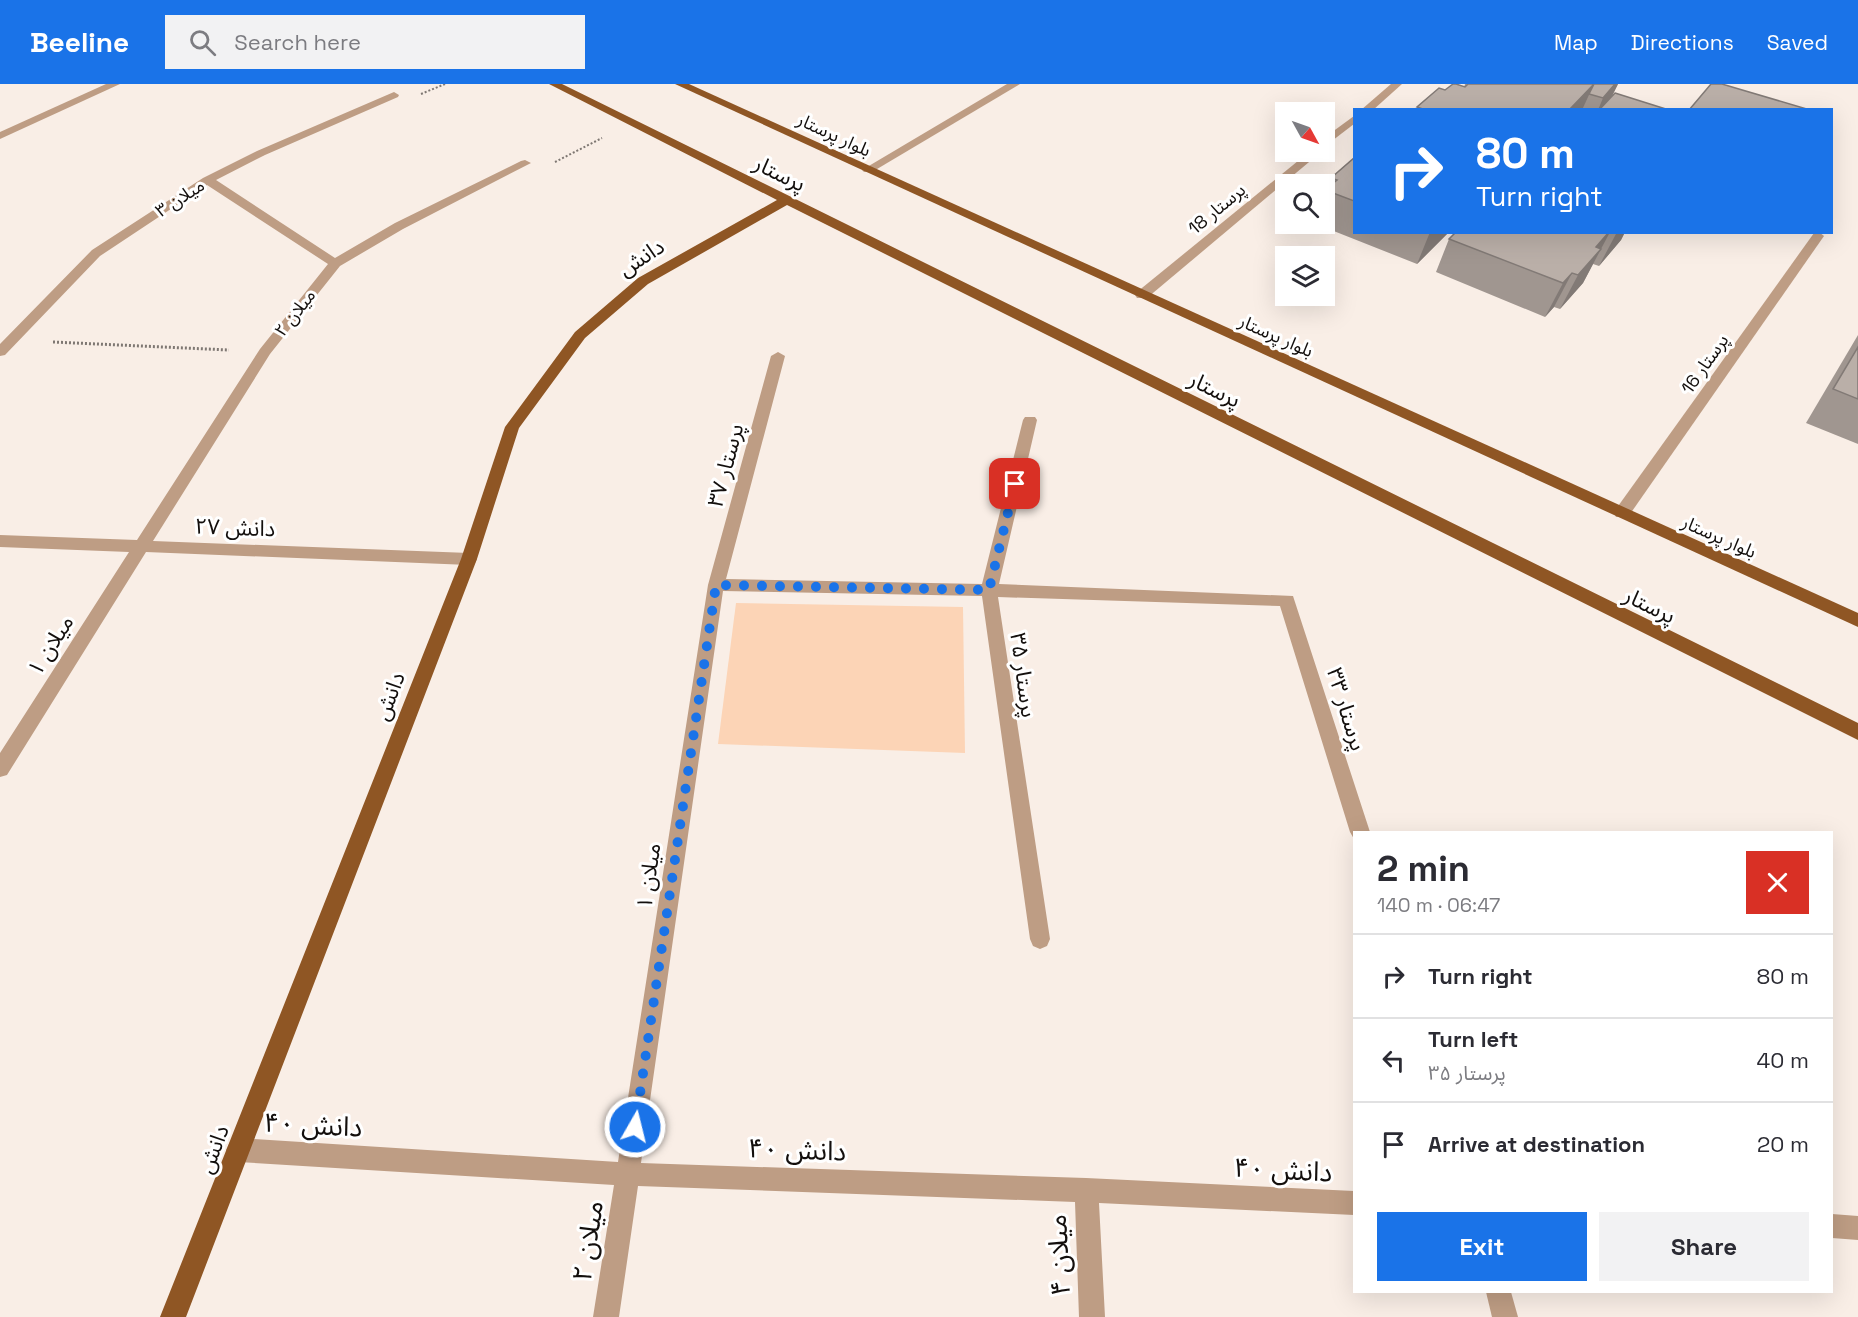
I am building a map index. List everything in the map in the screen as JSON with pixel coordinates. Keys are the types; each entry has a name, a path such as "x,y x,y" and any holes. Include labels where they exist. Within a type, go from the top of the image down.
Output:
{"main road":[{"name":"پرستار","path":"554,84 1858,732"},
{"name":"بلوار پرستار","path":"680,84 1858,620"},
{"name":"دانش","path":"173,1317 469,559 512,427 580,335 643,281 786,200"}],"street":[{"path":"0,136 115,84"},
{"path":"868,170 1015,84"},
{"path":"1368,108 1397,84"},
{"name":"میلان ۳","path":"0,352 96,253 207,180 261,153 394,95"},
{"path":"1335,135 1353,120"},
{"name":"پرستار 18","path":"1142,295 1303,162"},
{"name":"میلان ۲","path":"141,546 265,352 335,263 399,226 525,163"},
{"path":"207,180 335,263"},
{"name":"پرستار 16","path":"1622,513 1818,237"},
{"name":"پرستار ۳۷","path":"716,585 778,356"},
{"name":"پرستار ۳۵","path":"1030,420 989,590 1040,939"},
{"name":"دانش ۲۷","path":"0,541 469,559"},
{"name":"میلان ۱","path":"0,769 141,546"},
{"path":"716,585 989,590"},
{"name":"میلان ۱","path":"628,1174 716,585"},
{"name":"پرستار ۳۳","path":"989,590 1287,600 1360,831"},
{"name":"دانش ۴۰","path":"238,1150 628,1174 1086,1190 1353,1203"},
{"name":"میلان ۲","path":"606,1317 628,1174"},
{"name":"میلان ۴","path":"1086,1190 1092,1317"},
{"path":"1833,1226 1858,1228"},
{"path":"1499,1293 1505,1317"}],"path":[{"path":"525,163 549,165 632,123"},
{"path":"10,340 265,352"}],"shaded area":[{"path":"736,603 963,607 965,753 718,744"}],"building":[{"path":"1453,84 1465,87 1468,84 1594,84 1571,108 1417,107 1439,88 1445,90"},
{"path":"1594,84 1615,84 1603,98 1589,94"},
{"path":"1711,84 1722,84 1803,108 1691,108"},
{"path":"1615,93 1663,108 1601,108"},
{"path":"1353,159 1353,201 1335,194 1337,180 1335,175"},
{"path":"1454,234 1607,234 1596,247 1601,249 1578,275 1572,273 1563,283 1449,239"},
{"path":"1858,347 1858,399 1833,389"}],"route":[{"path":"635,1127 716,585 989,590 1015,484"}]}
